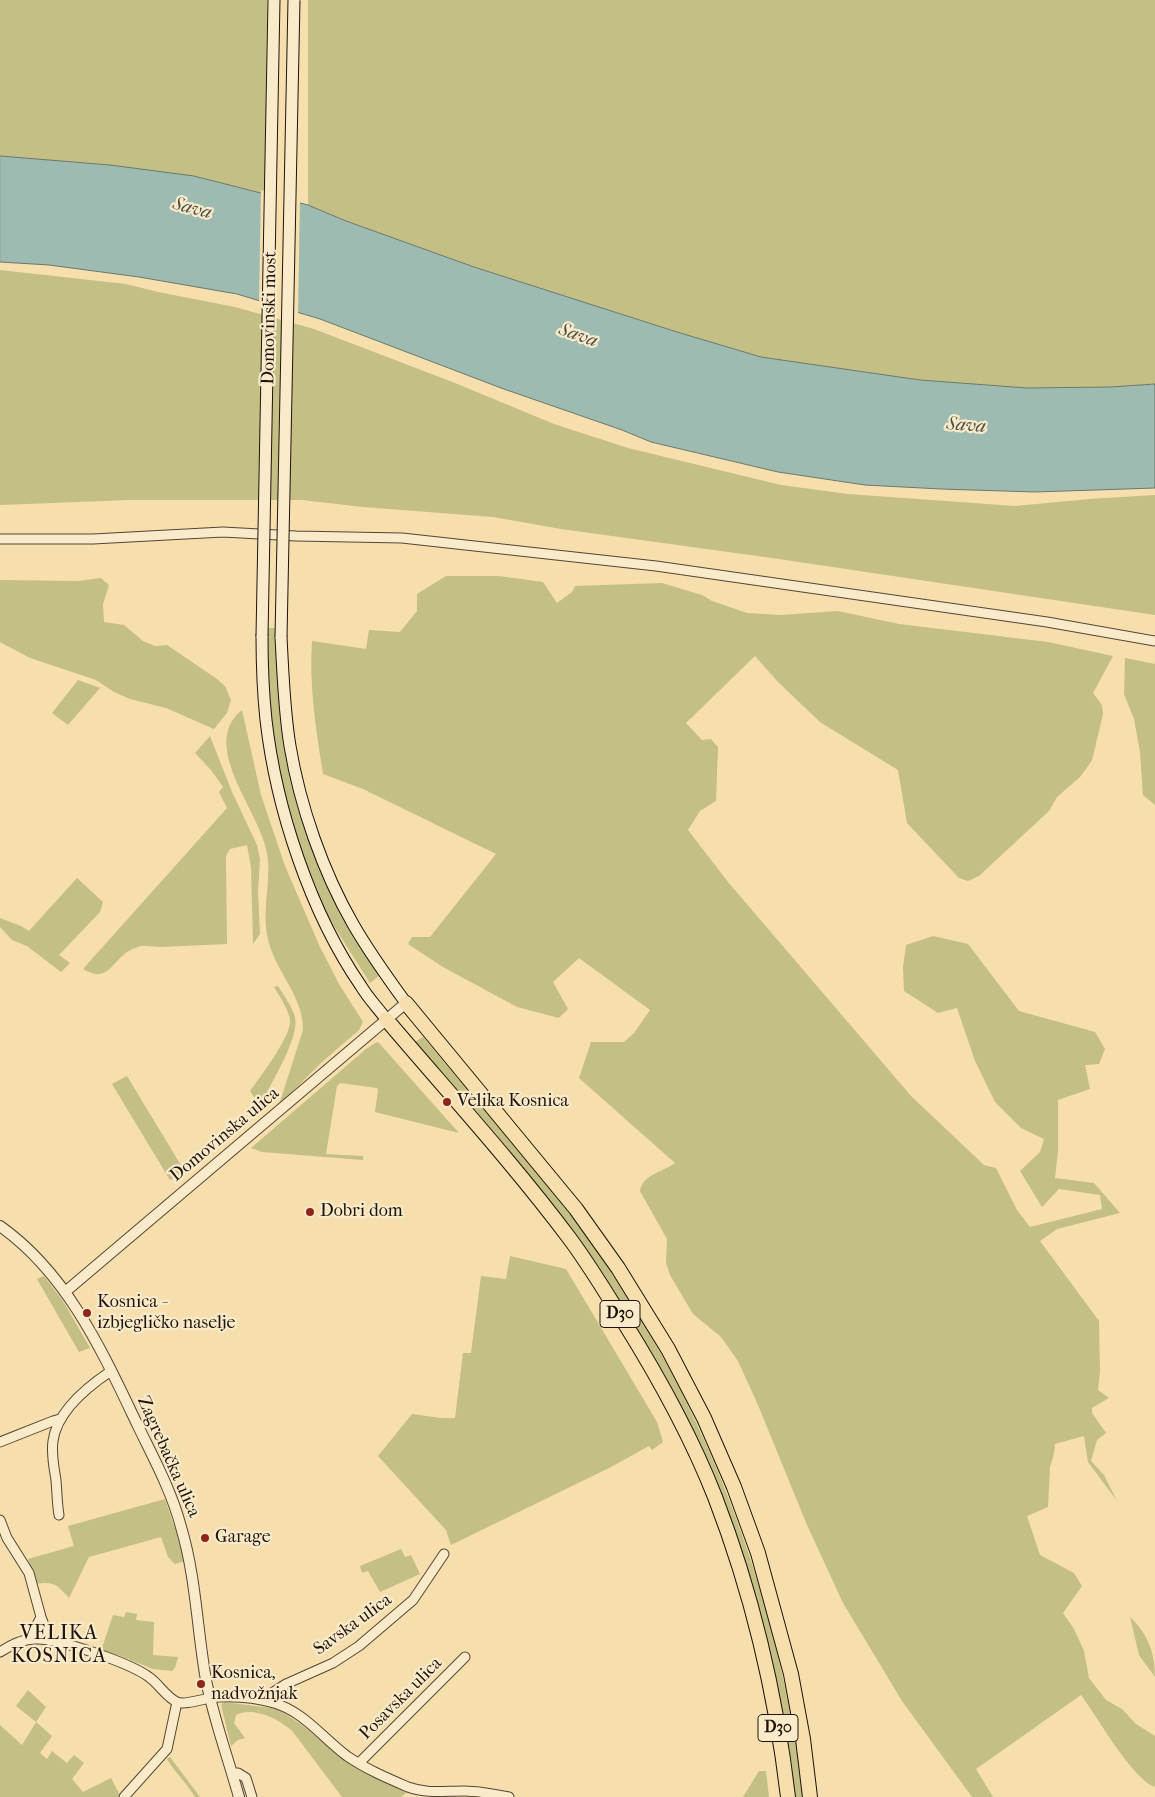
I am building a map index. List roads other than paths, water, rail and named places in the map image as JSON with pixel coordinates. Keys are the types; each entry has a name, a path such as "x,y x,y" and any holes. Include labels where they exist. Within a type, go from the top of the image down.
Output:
{"highway":[{"name":"D30","path":"406,1003 592,1231 618,1268 668,1349 704,1418 734,1487 761,1562 791,1674 810,1797"},
{"name":"D30","path":"386,1019 528,1184 572,1241 613,1303 652,1368 686,1433 715,1497 739,1569 765,1659 788,1797"}],"main road":[{"name":"Domovinski most","path":"274,0 262,636 266,721 273,764 284,810 301,866 322,917 343,958 361,987 386,1019"},
{"name":"Domovinski most","path":"294,0 281,636 283,681 290,746 301,795 337,894 374,959 406,1003"}],"street":[{"path":"0,539 93,538 223,532 296,536 402,538 656,566 1047,622 1155,640"},
{"name":"Domovinska ulica","path":"65,1292 406,1003"},
{"name":"Zagrebačka ulica","path":"0,1226 36,1256 65,1292 90,1331 163,1478 181,1526 192,1575 210,1698 239,1797"},
{"path":"59,1515 52,1450 54,1434 60,1419 85,1391 111,1371"},
{"path":"0,1442 60,1419"},
{"path":"0,1520 7,1538 29,1573 40,1617 50,1641"},
{"name":"Savska ulica","path":"261,1700 286,1684 333,1663 359,1646 413,1600 444,1554"},
{"path":"26,1640 32,1634 40,1617"},
{"path":"0,1652 26,1640 50,1641 111,1659 131,1667 151,1678 177,1702 237,1697 274,1702 291,1710 346,1755 359,1763 420,1791 470,1791 509,1797"},
{"name":"Posavska ulica","path":"359,1763 465,1658"},
{"path":"124,1797 167,1749 177,1702"},
{"path":"232,1773 238,1773 246,1778 252,1797"}],"water":[{"name":"Sava","path":"0,156 110,165 194,176 308,205 346,221 474,267 761,357 920,380 1027,388 1111,387 1155,384 1155,488 1035,492 941,489 865,485 778,472 651,442 501,388 320,319 237,294 139,277 49,265 0,262"}],"place":[{"name":"Velika Kosnica","path":"447,1102"},
{"name":"Dobri dom","path":"310,1212"},
{"name":"Kosnica - izbjegličko naselje","path":"87,1313"},
{"name":"Garage","path":"205,1538"},
{"name":"Kosnica, nadvožnjak","path":"201,1684"}],"district":[{"name":"VELIKA KOSNICA","path":"59,1646"}]}
